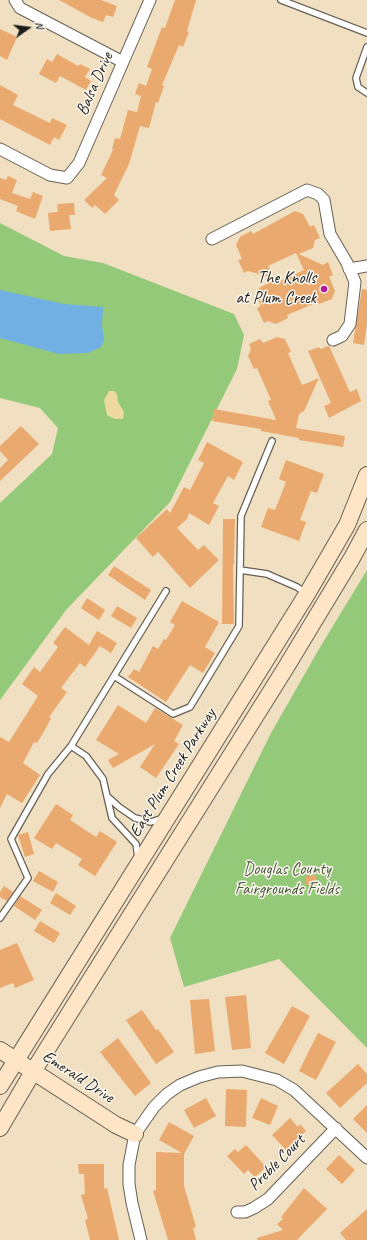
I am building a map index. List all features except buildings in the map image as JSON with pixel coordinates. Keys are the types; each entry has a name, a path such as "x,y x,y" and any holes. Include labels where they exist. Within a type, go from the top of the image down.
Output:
{"main road":[{"name":"East Plum Creek Parkway","path":"0,1086 307,594 347,525 367,475"},
{"path":"0,1128 34,1070 285,669 352,558 367,530"},
{"name":"Emerald Drive","path":"0,1050 34,1070 116,1125 135,1134"}],"street":[{"path":"15,0 20,8 124,62"},
{"name":"Balsa Drive","path":"0,149 50,175 67,178 79,163 150,0"},
{"path":"212,239 307,190 318,194 324,200 330,234 355,282 350,324 342,336 333,340"},
{"path":"349,269 367,266"},
{"path":"142,1240 132,1203 129,1184 129,1166 135,1134 154,1107 180,1085 199,1077 218,1072 242,1071 277,1080 294,1090 367,1158"},
{"name":"Preble Court","path":"237,1212 244,1212 254,1208 268,1199 336,1128"}],"lane":[{"path":"281,0 367,33"},
{"path":"367,47 356,78 358,88 367,94"},
{"path":"114,676 172,714 190,707 239,626 241,516 272,441"},
{"path":"240,570 266,574 297,587 307,594"},
{"path":"0,918 28,878 11,839 48,774 71,746 166,591"},
{"path":"71,746 86,756 103,779 112,818 136,844 138,864"},
{"path":"108,797 135,818 151,822 168,817"}],"green space":[{"path":"0,223 64,256 103,263 234,314 244,335 237,369 170,502 66,610 0,700 0,503 52,454 58,428 40,408 0,398"},
{"name":"Douglas County Fairgrounds Fields","path":"367,570 367,1048 279,959 184,987 170,938 271,733 319,649"}],"sand":[{"path":"109,391 114,391 117,394 118,402 124,412 123,419 115,419 107,415 104,400"}],"water":[{"path":"0,290 64,304 103,307 102,326 104,340 101,347 88,353 59,354 0,338"}],"place":[{"name":"The Knolls at Plum Creek","path":"324,289"}]}
